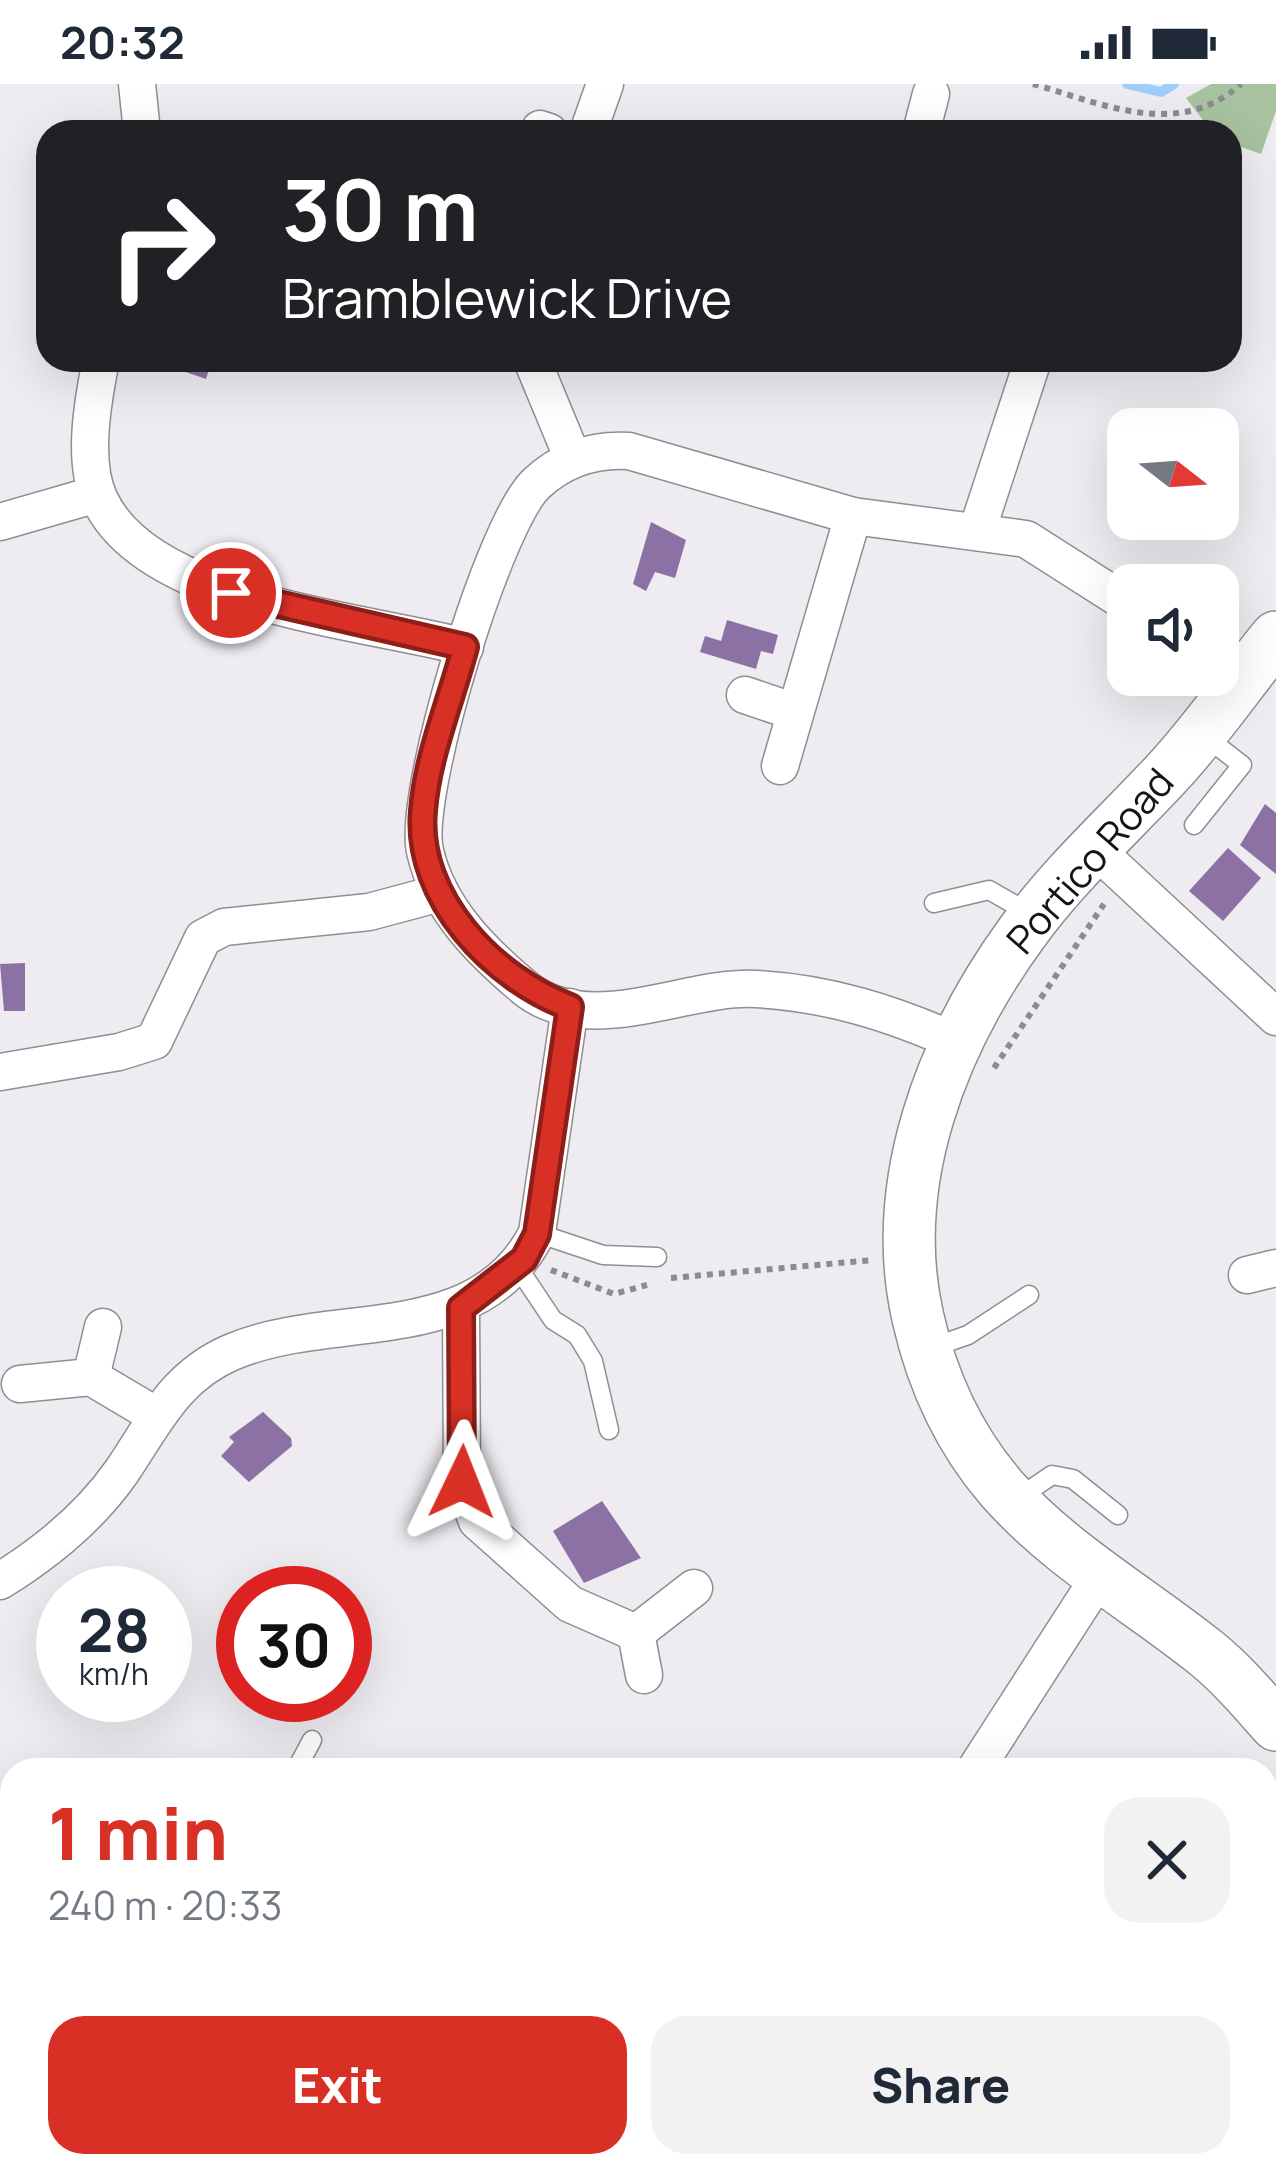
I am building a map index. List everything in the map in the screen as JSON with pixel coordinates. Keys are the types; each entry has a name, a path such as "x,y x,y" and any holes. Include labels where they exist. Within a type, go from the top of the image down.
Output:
{"street":[{"path":"137,84 141,120"},
{"path":"592,120 605,84"},
{"path":"924,120 932,94"},
{"path":"100,372 92,445 97,494 119,536 160,566 231,593 465,647"},
{"path":"537,372 573,459"},
{"path":"977,532 1029,372"},
{"path":"971,1062 868,1005 753,989 600,1010 570,1007 530,993 483,953 440,893 425,854 423,806 465,647 504,531 521,501 538,482 573,459 608,450 853,516 1026,539 1107,591"},
{"path":"0,522 97,494"},
{"path":"780,766 853,516"},
{"name":"Portico Road","path":"1239,669 1276,637"},
{"path":"745,695 795,712"},
{"name":"Portico Road","path":"1219,696 1201,732 1109,862 1035,917 971,1062 923,1132 909,1213 911,1286 926,1350 959,1427 1014,1502 1098,1579 1207,1654 1276,1725"},
{"path":"1109,862 1276,1017"},
{"path":"0,1072 119,1052 154,1041 203,938 224,927 369,912 440,893"},
{"path":"0,1581 54,1547 120,1473 154,1415 192,1373 236,1350 461,1308 517,1266 537,1234 570,1007"},
{"path":"461,1308 462,1482 477,1521 570,1604 636,1633"},
{"path":"91,1377 104,1327"},
{"path":"20,1384 91,1377 154,1415"},
{"path":"983,1758 1098,1579"},
{"path":"636,1633 694,1588"},
{"path":"636,1633 644,1676"}],"lane":[{"path":"1194,824 1242,765 1201,732"},
{"path":"934,903 989,890 1035,917"},
{"path":"537,1234 603,1255 657,1257"},
{"path":"517,1266 553,1320 577,1335 593,1360 609,1430"},
{"path":"926,1350 968,1335 1029,1295"},
{"path":"1014,1502 1052,1475 1073,1479 1118,1515"},
{"path":"302,1758 312,1740"}],"path":[{"path":"1033,84 1137,113 1179,117 1226,97 1241,84"},
{"path":"971,1062 1109,862"}],"green space":[{"path":"1211,84 1276,84 1276,111 1261,154 1242,147 1242,120 1203,120 1186,98"}],"building":[{"path":"651,522 686,540 675,578 655,572 646,591 633,584"},
{"path":"727,620 778,635 773,654 761,651 756,669 700,652 705,636 721,641"},
{"path":"1265,804 1276,813 1276,874 1240,845"},
{"path":"1228,848 1261,878 1223,921 1189,891"},
{"path":"25,963 25,1011 4,1011 0,964"},
{"path":"263,1412 291,1438 292,1446 249,1482 221,1456 234,1442 229,1437"},
{"path":"602,1501 641,1558 584,1583 553,1531"}],"waterway":[{"path":"1127,84 1161,92 1174,84"}],"route":[{"path":"231,593 465,647 423,806 425,854 440,893 483,953 530,993 570,1007 547,1140 537,1234 517,1266 461,1308 462,1482"}]}
